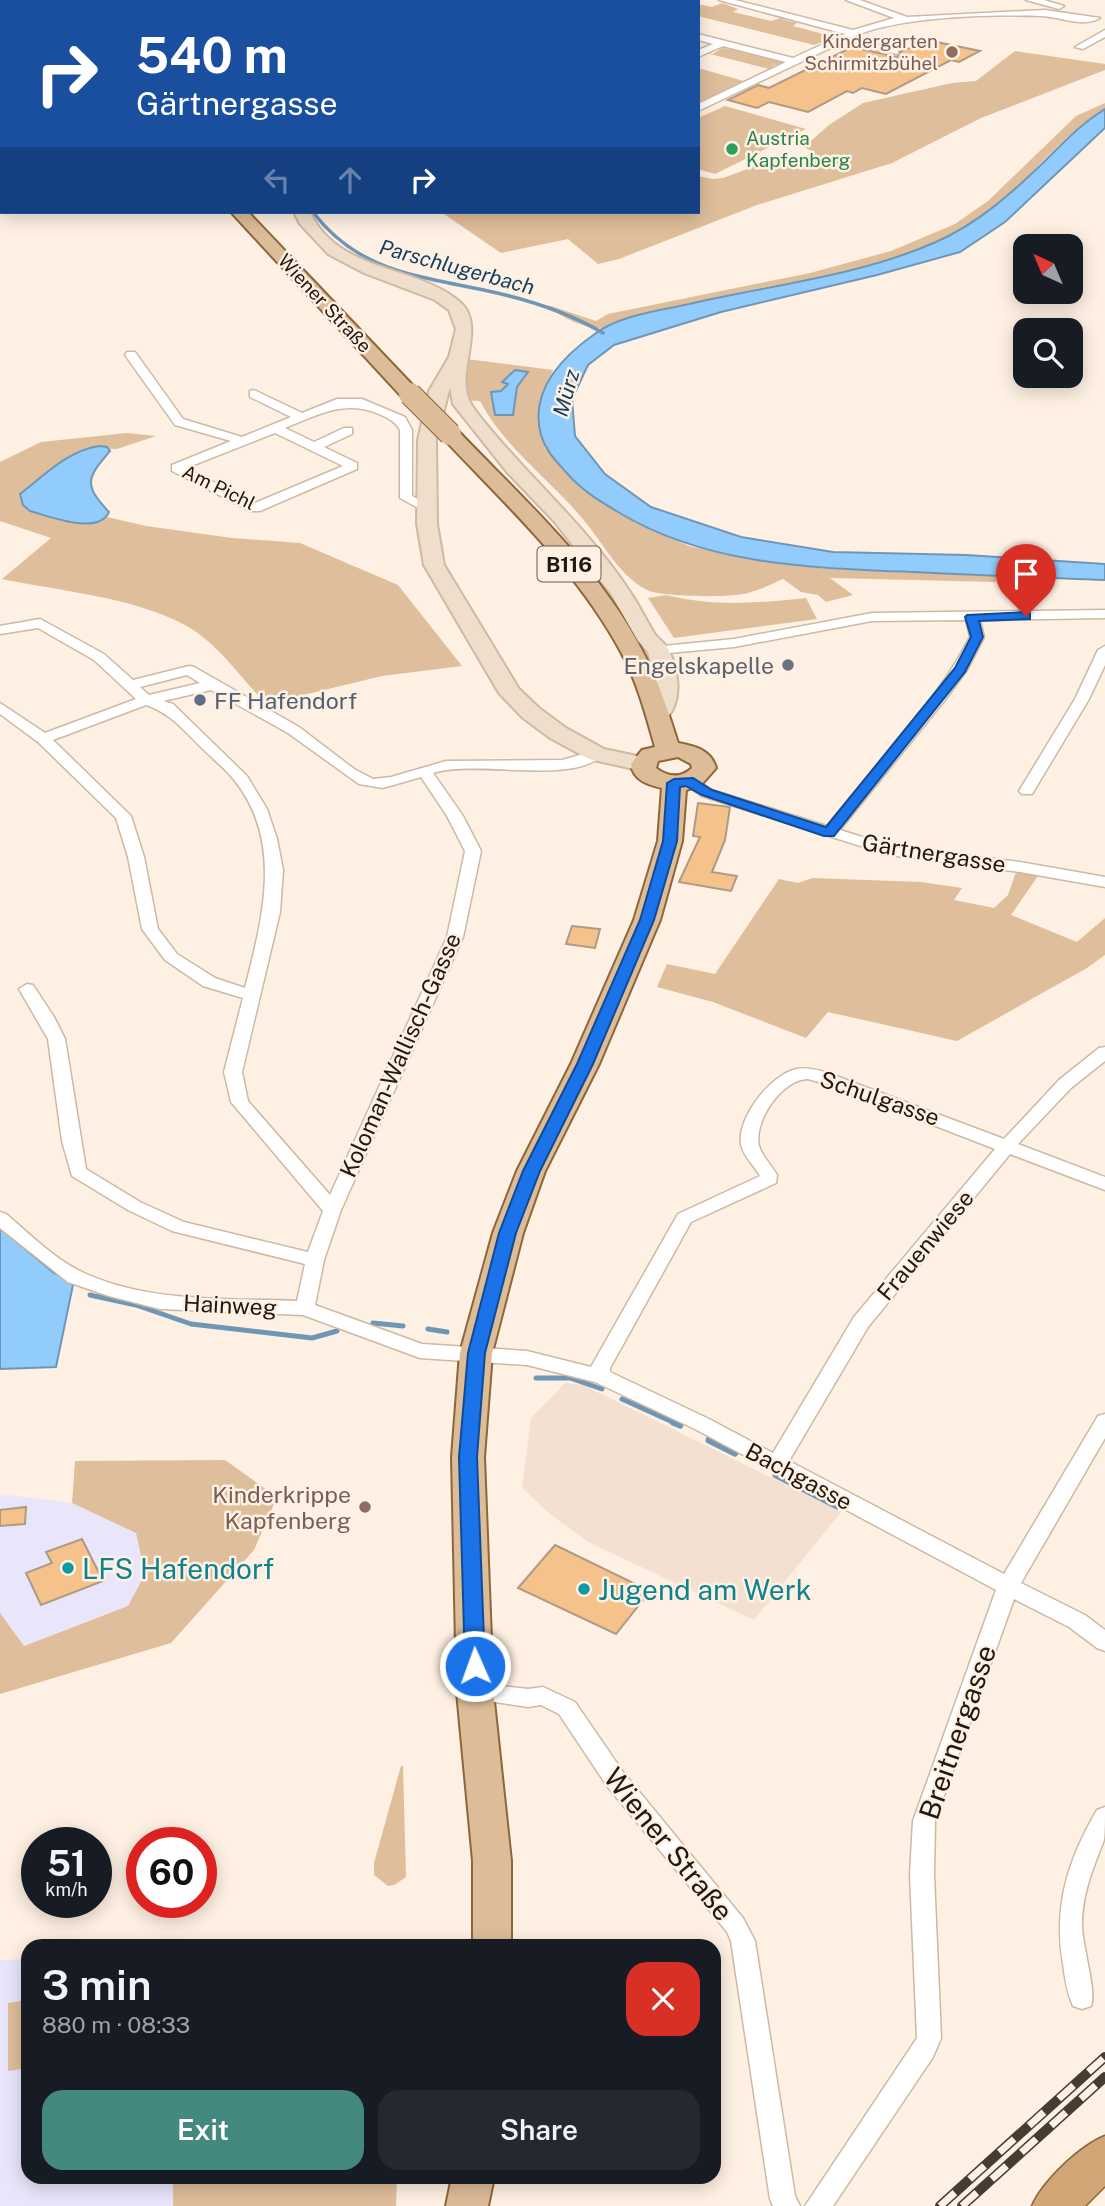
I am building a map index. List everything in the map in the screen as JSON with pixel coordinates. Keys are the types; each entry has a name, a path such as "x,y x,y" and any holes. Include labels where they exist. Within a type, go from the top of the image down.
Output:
{"highway":[{"path":"1054,2206 1105,2156"}],"main road":[{"name":"Wiener Straße","path":"241,214 541,530 602,604 632,652 658,714"},
{"path":"303,214 323,241 344,257 424,288 452,303 463,319 465,329 458,358 459,400 620,592 648,641 658,650 668,690 663,709 658,714"},
{"path":"458,358 442,383 427,440 427,524 434,565 510,693 558,733 594,752 643,764"},
{"path":"435,404 459,400"},
{"name":"B116","path":"658,714 668,750"},
{"path":"668,750 688,752 702,760 703,772 681,782 649,776 644,771 643,764 650,755 668,750"},
{"path":"492,1939 492,1861 475,1692 468,1457 476,1353 508,1233 531,1171 585,1064 647,920 670,841 681,782"},
{"path":"467,2206 472,2184"}],"street":[{"path":"346,0 354,0"},
{"path":"724,0 854,33"},
{"path":"851,0 903,18"},
{"path":"1031,0 1077,10 1098,21"},
{"path":"700,107 854,33 903,18 1025,13 1058,14 1098,21"},
{"path":"1069,21 1098,21"},
{"path":"1080,47 1105,33"},
{"path":"700,38 796,62"},
{"path":"842,39 895,52"},
{"path":"700,53 722,43"},
{"name":"Am Pichl","path":"131,355 179,422 243,441"},
{"path":"254,394 301,417"},
{"name":"Am Pichl","path":"275,428 353,466 255,508 176,468 301,417 337,403 362,403 401,421 407,430 406,498 427,507"},
{"path":"313,447 348,431"},
{"path":"324,479 337,486"},
{"path":"658,650 734,643 872,617 1105,614"},
{"path":"829,833 961,670 977,637 971,617"},
{"path":"0,630 40,623 99,657 146,700 168,707 242,779 259,809 275,870 272,912 233,1072 240,1102 332,1210"},
{"path":"1027,791 1082,699 1105,650"},
{"path":"130,685 189,670 276,719 366,782 389,782 448,765 493,763 566,766 594,752"},
{"path":"43,740 146,700 212,685"},
{"path":"0,707 43,740 123,816 136,857 150,929 171,957 209,982 250,995"},
{"name":"Koloman-Wallisch-Gasse","path":"305,1308 315,1260 332,1210 455,937 466,888 473,851 424,770"},
{"name":"Gärtnergasse","path":"681,782 829,833 895,851 1105,882"},
{"path":"27,989 50,1024 58,1046 69,1145 78,1172 134,1206 179,1227 315,1260"},
{"name":"Frauenwiese","path":"777,1464 862,1322 1027,1122 1065,1084 1105,1052"},
{"name":"Schulgasse","path":"600,1376 600,1368 684,1218 770,1179 750,1146 751,1123 782,1082 791,1076 814,1074 836,1081 1105,1184"},
{"name":"Hainweg","path":"0,1217 46,1257 75,1277 110,1289 160,1302 305,1308 420,1351 476,1353"},
{"name":"Bachgasse","path":"476,1353 527,1358 600,1376 777,1464 1077,1621 1105,1642"},
{"name":"Breitnergasse","path":"818,2206 929,2038 922,1875 924,1821 1008,1587 1105,1421"},
{"name":"Wiener Straße","path":"475,1692 528,1698 542,1696 567,1708 615,1779 735,1924 743,1941 782,2199 787,2206"},
{"path":"1082,1998 1073,1965 1068,1921 1080,1864 1105,1817"}],"shaded area":[{"path":"722,3 738,9 733,12 771,21 784,17 782,19 797,23 793,26 831,36 838,33 843,35 814,45 700,16 700,4 712,7"},
{"path":"725,46 724,48 787,62 772,66 776,68 773,70 706,53 713,54"},
{"path":"1015,51 1105,64 1105,70 981,118 892,163 757,205 619,259 598,264 568,239 501,253 444,214 700,214 700,176 723,178 775,159 791,161 815,153 804,147 829,125 863,103 952,83 976,81"},
{"path":"700,69 747,82 700,105"},
{"path":"1105,103 1105,109 1070,135 991,211 944,240 914,252 849,271 660,310 606,328 575,322 548,305 596,321 608,314 810,273 891,251 955,224 988,201 1076,116"},
{"name":"Austria Kapfenberg","path":"725,106 806,129 715,174 700,170 700,117"},
{"path":"458,358 553,370 542,396 545,448 582,490 636,523 689,546 752,560 827,569 996,576 996,582 830,578 853,595 826,602 818,595 801,592 783,579 752,592 727,596 681,595 647,590 619,567 569,503 514,448 480,401 459,400"},
{"path":"127,433 156,436 117,449 87,448 67,457 37,481 99,522 107,517 146,526 232,538 300,543 398,585 462,666 382,676 266,704 208,641 165,615 119,601 2,579 51,538 0,521 0,462 41,442"},
{"path":"666,595 719,603 806,598 817,619 674,638 648,598"},
{"path":"1017,869 1040,873 1011,915 1077,942 1105,918 1105,955 1087,968 957,1041 828,1012 806,1038 713,1002 657,987 667,964 715,974 779,879 798,883 812,878 921,882 962,888 954,900 994,908 1008,895"},
{"path":"565,1383 583,1385 841,1512 754,1620 590,1543 551,1515 522,1488 531,1418"},
{"path":"225,1460 277,1497 254,1550 171,1643 0,1694 0,1613 24,1646 128,1606 145,1574 136,1533 72,1503 75,1461"},
{"path":"0,1496 72,1503 136,1533 145,1573 128,1606 23,1646 0,1613"},
{"path":"401,1766 406,1877 388,1886 374,1875 374,1863"},
{"path":"21,1959 21,2184 397,2184 396,2206 0,2206 0,1960"},
{"path":"21,2001 21,2069 8,2071 8,2003"},
{"path":"173,2184 397,2184 396,2206 173,2206"}],"water":[{"name":"Mürz","path":"1105,109 1105,128 1005,222 960,252 721,312 614,345 588,365 572,399 575,436 605,474 651,507 741,537 833,552 966,555 1105,564 1105,580 838,569 724,554 652,530 618,512 578,484 548,451 541,435 539,419 544,389 572,352 596,333 629,318 846,272 907,254 936,242 967,226 995,206 1074,133"},
{"path":"515,370 528,372 517,387 513,415 495,415 491,392 501,391 508,384 502,382"},
{"path":"99,446 107,447 110,451 91,481 95,494 109,512 103,519 84,524 60,520 30,511 23,505 20,494 48,472 67,458"},
{"path":"0,1228 54,1273 74,1280 56,1367 0,1369"}],"building":[{"path":"932,41 980,51 959,62 951,60 886,94 862,88 853,93 847,91 808,112 769,102 757,108 728,100 758,85 769,88 852,47 897,57 901,51"},
{"path":"698,803 730,807 725,840 712,872 737,876 731,891 679,882 700,837 693,836"},
{"path":"572,926 600,929 595,948 566,944"},
{"path":"26,1507 25,1524 0,1526 0,1510"},
{"name":"LFS Hafendorf","path":"82,1539 103,1581 41,1605 26,1573 52,1563 46,1552"},
{"name":"Jugend am Werk","path":"555,1545 650,1591 616,1634 518,1588"}],"waterway":[{"name":"Parschlugerbach","path":"315,214 350,248 370,259 414,275 532,303 562,313 603,333"},
{"path":"90,1295 136,1305 191,1324 312,1338 337,1331"},
{"path":"373,1323 403,1326"},
{"path":"428,1329 447,1332"},
{"path":"536,1378 570,1378 602,1389"},
{"path":"622,1399 677,1424"},
{"path":"673,1422 680,1425"},
{"path":"709,1440 735,1453"},
{"path":"776,1475 837,1506"}],"railway":[{"path":"940,2206 1105,2057"},
{"path":"962,2206 1105,2077"}],"place":[{"name":"Kindergarten Schirmitzbühel","path":"952,52"},
{"name":"Austria Kapfenberg","path":"732,149"},
{"name":"Engelskapelle","path":"788,665"},
{"name":"FF Hafendorf","path":"200,700"},
{"name":"Kinderkrippe Kapfenberg","path":"365,1507"},
{"name":"LFS Hafendorf","path":"68,1568"},
{"name":"Jugend am Werk","path":"584,1589"}],"route":[{"path":"475,1666 468,1457 476,1353 508,1233 531,1171 585,1064 647,920 670,841 671,795 674,783 688,781 707,793 829,833 961,670 977,637 971,617 1026,616"}]}
